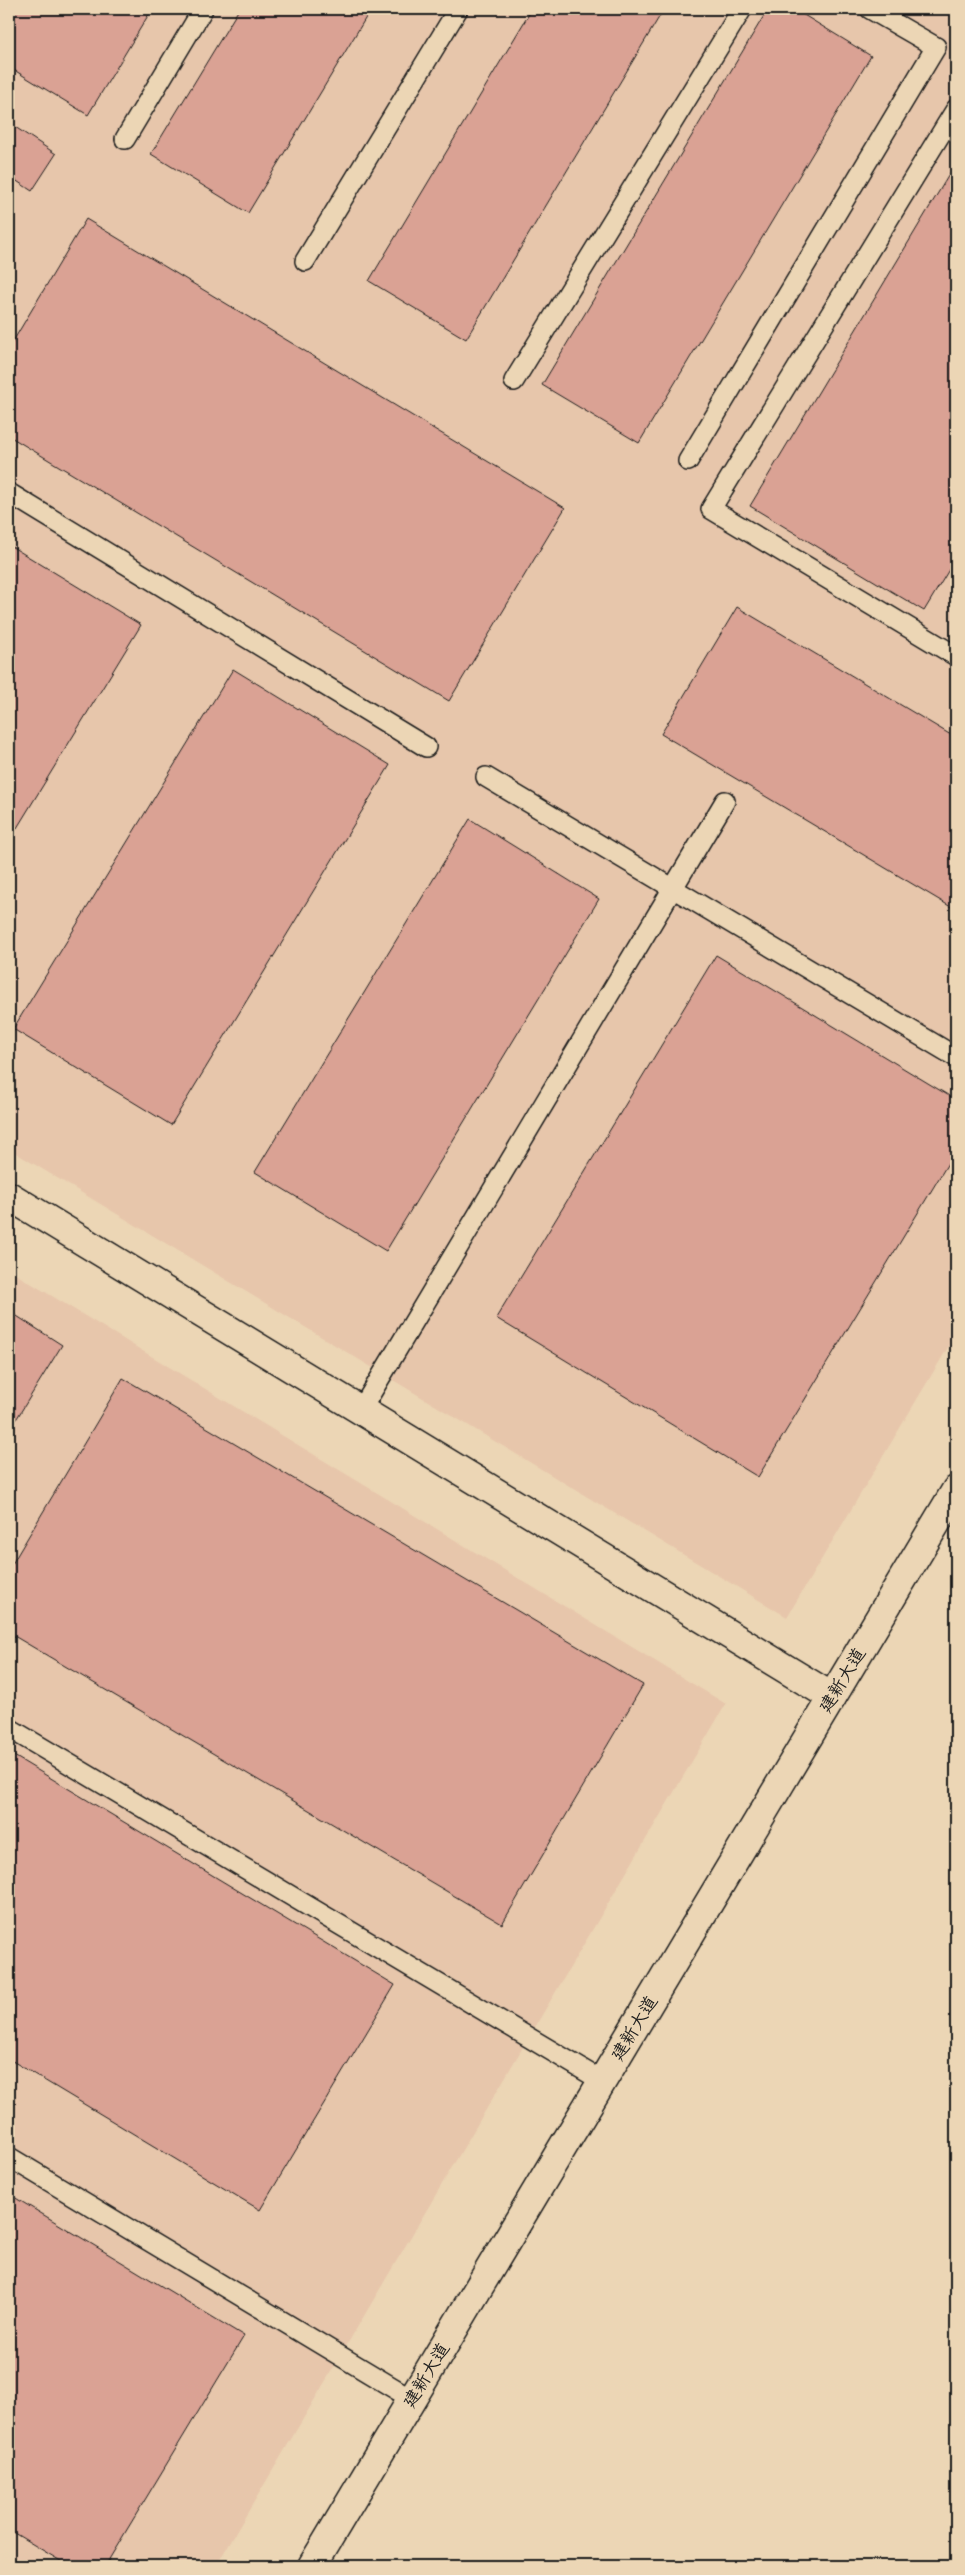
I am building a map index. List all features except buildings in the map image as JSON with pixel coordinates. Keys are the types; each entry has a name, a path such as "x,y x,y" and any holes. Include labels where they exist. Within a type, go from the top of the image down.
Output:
{"street":[{"path":"9,1196 832,1697"},
{"name":"建新大道","path":"312,2566 956,1490"}],"lane":[{"path":"125,139 203,9"},
{"path":"305,261 458,9"},
{"path":"514,381 742,9"},
{"path":"688,461 936,47 870,9"},
{"path":"956,109 711,509 956,656"},
{"path":"9,493 426,747"},
{"path":"486,777 956,1057"},
{"path":"361,1410 725,801"},
{"path":"9,1728 602,2081"},
{"path":"9,2157 412,2399"}],"shaded area":[{"path":"9,9 956,9 956,1334 787,1617 9,1149"},
{"path":"9,1270 726,1704 216,2566 9,2566"}]}
